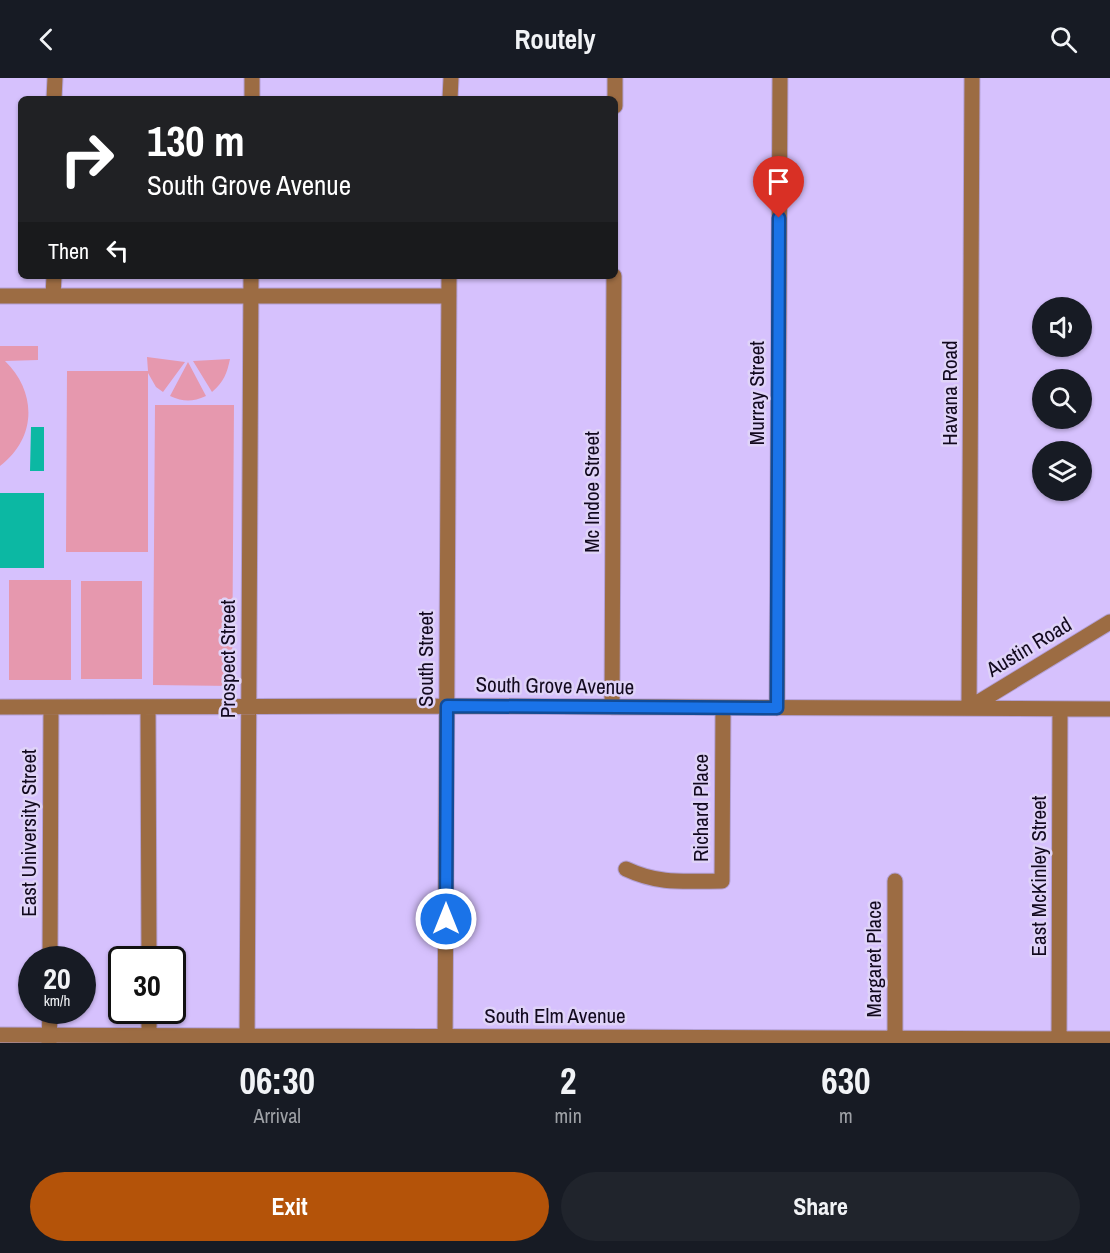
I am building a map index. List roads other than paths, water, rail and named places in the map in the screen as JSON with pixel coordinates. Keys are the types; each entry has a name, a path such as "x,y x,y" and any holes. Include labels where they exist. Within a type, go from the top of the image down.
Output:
{"street":[{"path":"54,78 54,96"},
{"path":"252,78 252,96"},
{"path":"450,78 450,96"},
{"path":"615,78 615,96"},
{"name":"Murray Street","path":"777,708 780,78"},
{"name":"Havana Road","path":"969,708 972,78"},
{"path":"53,296 54,279"},
{"name":"Prospect Street","path":"247,1040 251,279"},
{"name":"South Street","path":"445,1040 449,279"},
{"name":"Mc Indoe Street","path":"612,707 614,279"},
{"path":"0,296 449,296"},
{"name":"Austin Road","path":"969,708 1110,622"},
{"name":"South Grove Avenue","path":"0,707 447,706 1110,709"},
{"name":"East University Street","path":"50,946 51,707"},
{"path":"148,707 149,946"},
{"name":"Richard Place","path":"626,868 643,877 661,881 722,881 723,708"},
{"name":"East McKinley Street","path":"1059,1041 1060,709"},
{"name":"Margaret Place","path":"895,1038 896,881"},
{"path":"49,1039 50,1024"},
{"name":"South Elm Avenue","path":"0,1035 49,1039 247,1040 895,1038 1059,1041 1110,1039"}]}
